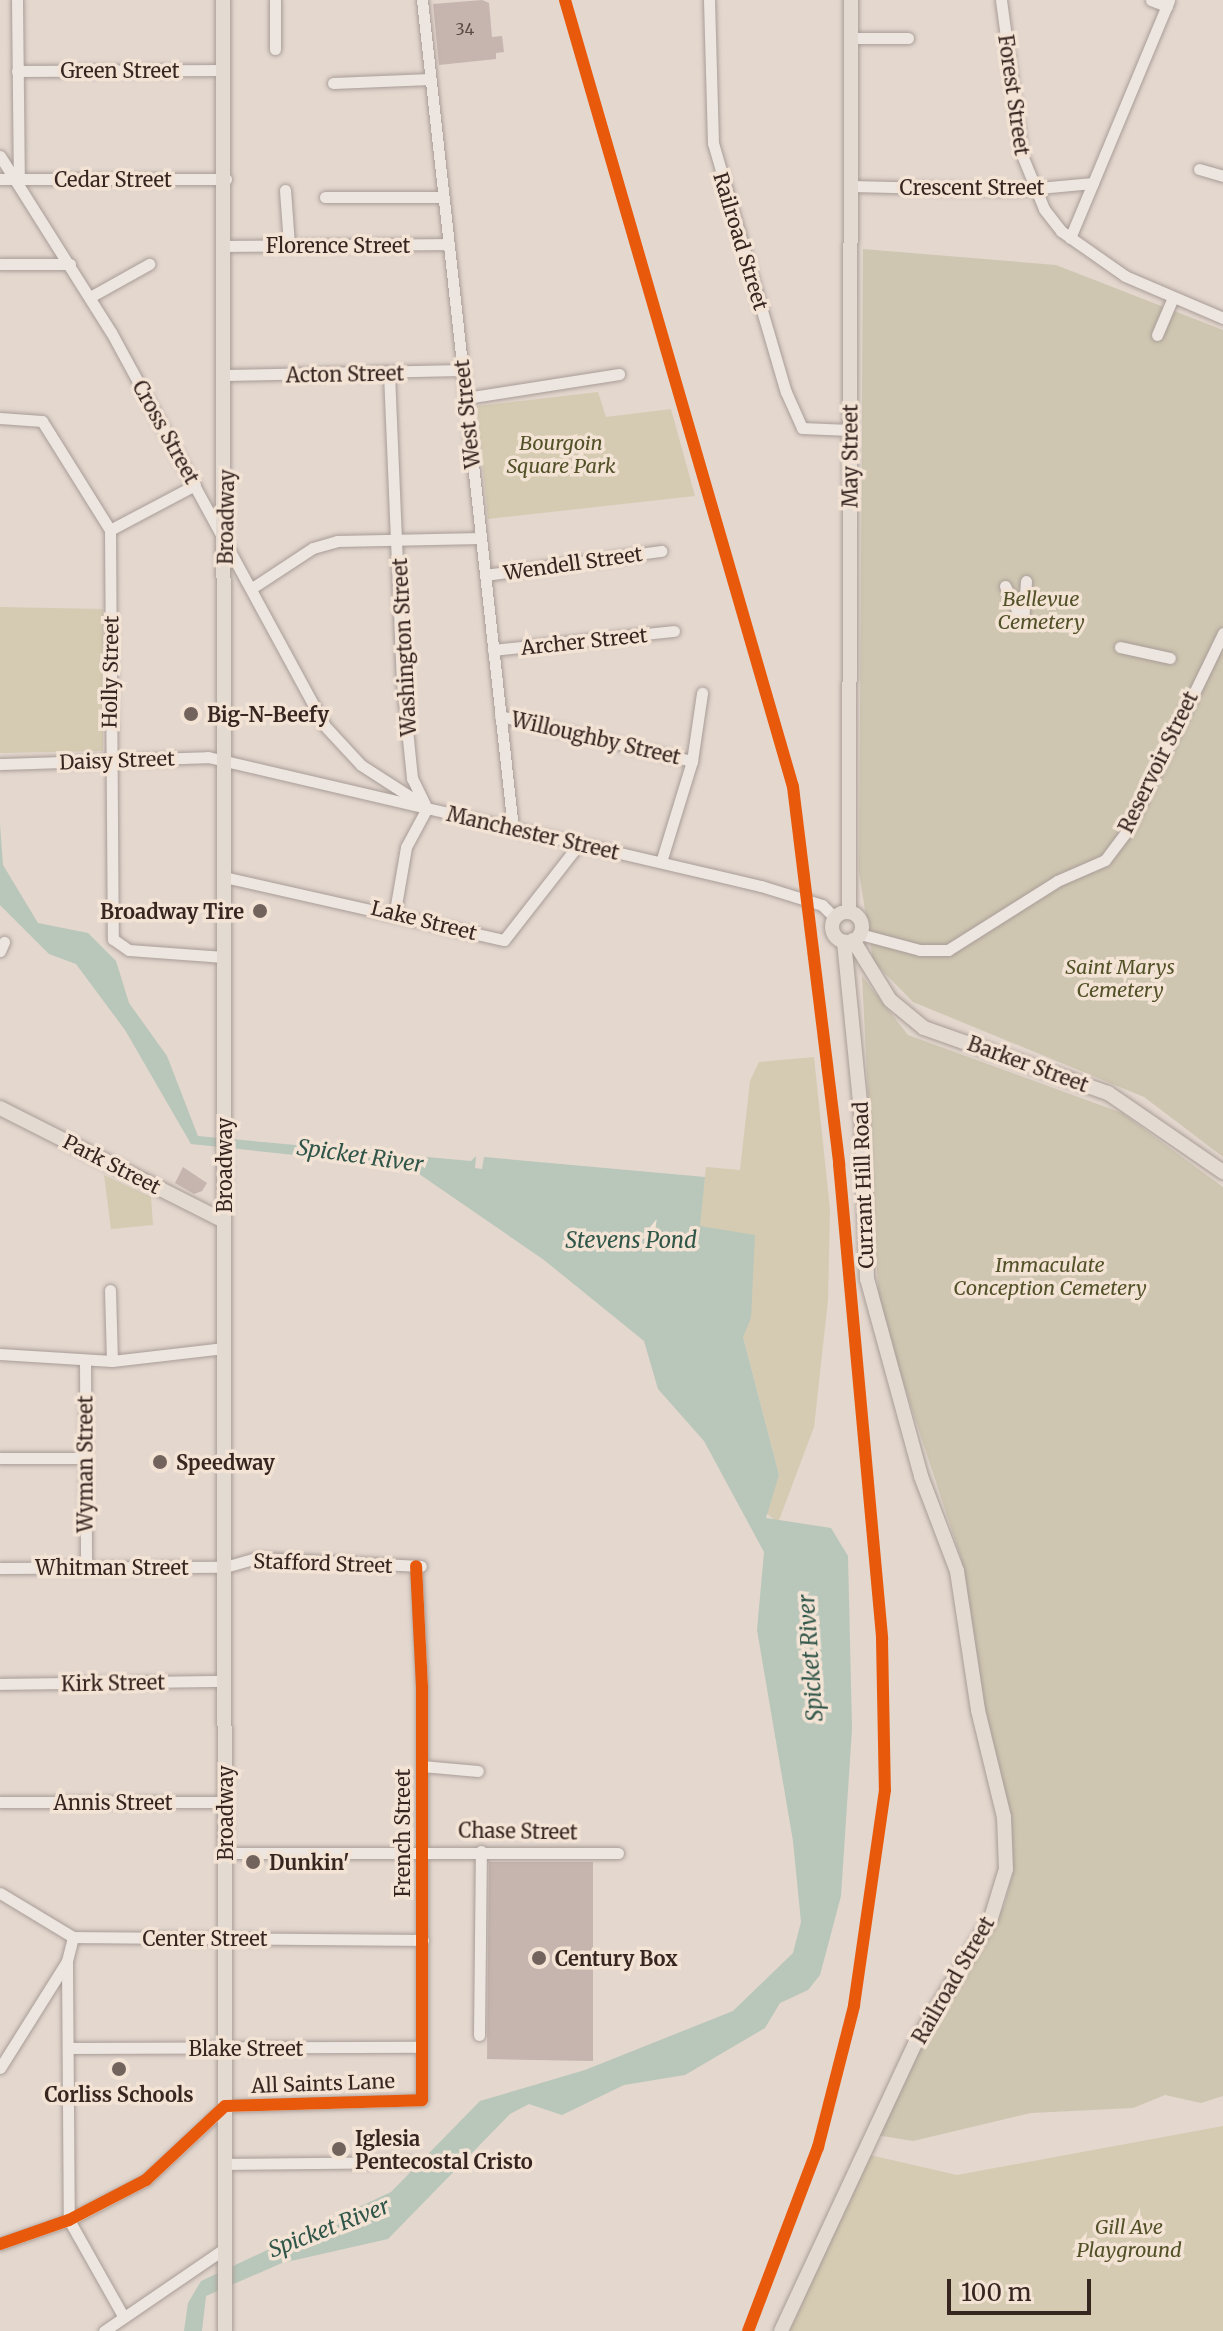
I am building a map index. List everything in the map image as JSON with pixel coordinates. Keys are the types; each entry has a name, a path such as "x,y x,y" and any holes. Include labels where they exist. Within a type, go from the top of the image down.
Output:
{"main road":[{"name":"Broadway","path":"223,0 227,246 225,2331"},
{"name":"May Street","path":"842,915 850,430 851,0"},
{"path":"842,915 860,920 852,939 833,932 842,915"},
{"name":"Barker Street","path":"852,939 890,1000 924,1028 1108,1093 1223,1172"},
{"name":"Currant Hill Road","path":"852,939 867,1279 936,1514"},
{"name":"Park Street","path":"0,1108 224,1221"},
{"name":"Railroad Street","path":"781,2331 915,2044 991,1918 1006,1869 1004,1817 978,1710 970,1632 936,1514"}],"street":[{"path":"17,0 19,179"},
{"path":"275,0 275,49"},
{"name":"West Street","path":"422,0 513,828"},
{"name":"Railroad Street","path":"709,0 713,143 786,392 802,428 850,430"},
{"name":"Forest Street","path":"1001,0 1031,189"},
{"path":"1070,238 1168,3 1151,0"},
{"path":"851,38 908,38"},
{"name":"Green Street","path":"17,71 224,70"},
{"path":"333,83 430,79"},
{"name":"Cross Street","path":"0,156 19,179 90,297 337,742 427,808"},
{"path":"1199,169 1223,176"},
{"name":"Cedar Street","path":"0,179 226,179"},
{"name":"Crescent Street","path":"851,186 1031,189 1093,183"},
{"path":"1031,189 1070,238 1172,299 1223,318"},
{"path":"285,190 289,245"},
{"path":"325,197 443,197"},
{"name":"Florence Street","path":"227,246 448,244"},
{"path":"0,264 70,264"},
{"path":"90,297 149,264"},
{"path":"1157,335 1172,299"},
{"name":"Acton Street","path":"227,375 462,370"},
{"name":"Washington Street","path":"389,373 412,778 427,808"},
{"path":"466,398 619,374"},
{"path":"0,418 42,421 110,530 195,485"},
{"name":"Holly Street","path":"110,530 108,760 117,946 224,957"},
{"path":"252,588 313,548 337,541 481,538"},
{"name":"Wendell Street","path":"485,575 661,551"},
{"path":"1005,586 1023,622 1026,581"},
{"name":"Archer Street","path":"493,650 674,631"},
{"name":"Reservoir Street","path":"852,939 920,950 948,950 1057,881 1105,860 1128,829 1223,633"},
{"path":"1120,647 1170,658"},
{"path":"661,862 692,761 702,693"},
{"name":"Willoughby Street","path":"500,716 692,761"},
{"name":"Manchester Street","path":"225,761 661,862 810,901 842,915"},
{"name":"Daisy Street","path":"4,762 225,761"},
{"path":"395,911 406,847 427,808"},
{"name":"Lake Street","path":"224,877 395,911 504,940 579,844"},
{"path":"110,1290 112,1361"},
{"path":"0,1354 85,1362 224,1348"},
{"name":"Wyman Street","path":"85,1362 86,1566"},
{"path":"0,1458 85,1458"},
{"name":"Stafford Street","path":"225,1567 257,1558 419,1566"},
{"name":"French Street","path":"419,1566 423,1850 422,2100"},
{"name":"Whitman Street","path":"0,1568 225,1567"},
{"name":"Kirk Street","path":"0,1684 225,1681"},
{"path":"422,1766 478,1771"},
{"name":"Annis Street","path":"0,1802 225,1802"},
{"name":"Chase Street","path":"225,1853 423,1850 618,1853"},
{"path":"479,2035 481,1851"},
{"path":"0,1893 73,1937 67,1961 69,2220 123,2316"},
{"name":"Center Street","path":"73,1937 423,1940"},
{"path":"0,2068 67,1961"},
{"name":"Blake Street","path":"70,2048 422,2047"},
{"name":"All Saints Lane","path":"225,2106 422,2100"},
{"path":"0,2244 69,2220 146,2180 225,2106"},
{"path":"225,2164 409,2162"},
{"path":"104,2331 225,2252"}],"green space":[{"name":"Bellevue Cemetery","path":"863,249 1056,265 1223,330 1223,1157 1144,1097 913,1002 873,961 859,872"},
{"name":"Bourgoin Square Park","path":"598,392 606,417 671,409 695,496 488,519 477,406"},
{"path":"0,607 103,609 103,751 0,753"},
{"name":"Immaculate Conception Cemetery","path":"862,976 908,1035 1122,1113 1223,1187 1223,2096 1201,2103 1165,2095 1133,2108 1031,2113 913,2141 876,2135 922,2041 1004,1906 1013,1873 1010,1814 981,1695 961,1558 879,1309"},
{"path":"814,1057 830,1210 828,1300 814,1427 778,1523 764,1511 779,1475 743,1337 751,1301 699,1226 706,1167 740,1170 750,1081 759,1062"},
{"path":"104,1175 151,1197 153,1225 111,1229"},
{"name":"Gill Ave Playground","path":"1223,2126 1223,2331 789,2331 870,2155 957,2175"}],"water":[{"path":"0,824 3,865 38,923 88,933 116,961 129,1003 167,1056 198,1136 471,1161 476,1156 475,1168 482,1169 484,1157 705,1177 700,1226 755,1235 751,1318 743,1337 779,1475 766,1518 831,1528 848,1556 852,1729 841,1896 820,1975 808,1990 780,2003 765,2028 685,2075 624,2085 562,2115 529,2104 510,2114 388,2239 282,2263 206,2296 202,2331 184,2331 188,2303 201,2281 391,2192 480,2101 585,2070 733,2011 793,1953 801,1922 793,1841 757,1630 764,1552 704,1441 658,1389 644,1341 544,1260 409,1167 191,1144 125,1030 76,964 49,954 0,905"}],"building":[{"path":"482,0 489,3 492,37 502,36 504,52 496,53 496,59 439,65 433,4"},
{"path":"183,1167 207,1183 202,1191 194,1194 175,1183"},
{"name":"Century Box","path":"489,1862 593,1862 593,2061 487,2059"}],"cycle path":[{"path":"565,0 793,787 839,1164 882,1639 885,1790 854,2006 818,2147 748,2331"},
{"path":"0,2244 69,2220 146,2180 225,2106 422,2100 422,1687 416,1566"}],"place":[{"name":"Big-N-Beefy","path":"191,714"},
{"name":"Broadway Tire","path":"260,911"},
{"name":"Speedway","path":"160,1462"},
{"name":"Dunkin'","path":"253,1862"},
{"name":"Century Box","path":"539,1958"},
{"name":"Corliss Schools","path":"119,2069"},
{"name":"Iglesia Pentecostal Cristo","path":"339,2149"}],"park label":[{"name":"Saint Marys Cemetery","path":"1120,978"}],"water label":[{"name":"Spicket River","path":"360,1156"},
{"name":"Stevens Pond","path":"631,1241"},
{"name":"Spicket River","path":"811,1658"},
{"name":"Spicket River","path":"329,2228"}]}
